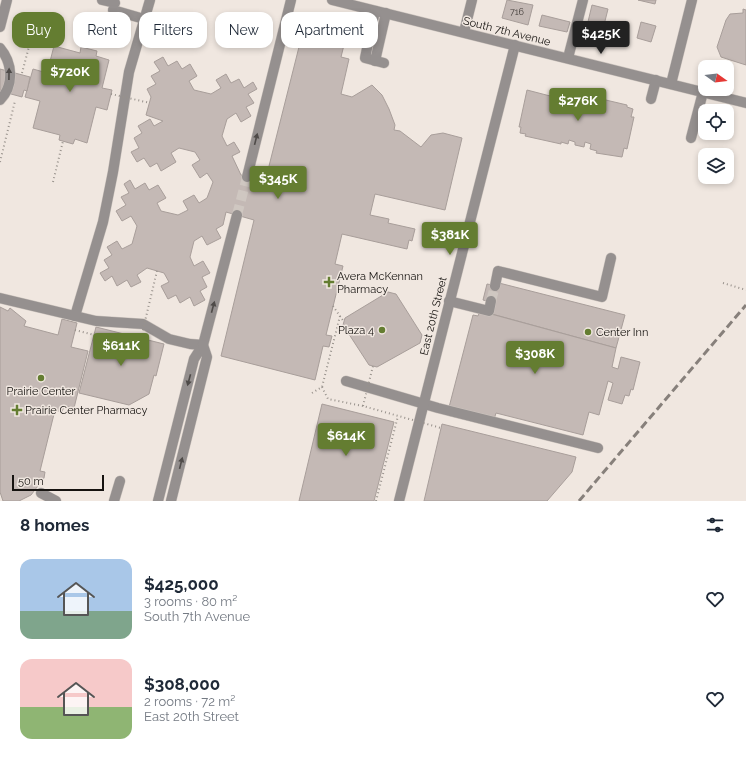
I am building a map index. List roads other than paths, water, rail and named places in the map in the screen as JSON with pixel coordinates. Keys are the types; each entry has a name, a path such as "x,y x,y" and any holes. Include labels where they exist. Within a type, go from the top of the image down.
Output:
{"street":[{"path":"0,27 7,0"},
{"path":"102,0 139,17"},
{"path":"146,12 150,0"},
{"path":"247,177 291,0"},
{"name":"South 7th Avenue","path":"332,0 363,4 375,10 386,13 698,91"},
{"path":"464,32 472,0"},
{"path":"568,58 583,0"},
{"path":"671,84 692,0"},
{"path":"375,10 365,58 380,62 386,13"},
{"path":"75,316 103,222 113,172 129,72 139,37"},
{"name":"East 20th Street","path":"399,501 515,45"},
{"path":"0,48 6,55 11,71 8,86 0,100"},
{"path":"651,99 656,80"},
{"path":"691,138 702,96"},
{"name":"South 7th Avenue","path":"719,96 746,103"},
{"path":"158,501 194,359 203,345 237,215"},
{"path":"495,286 498,271 602,297 611,258"},
{"path":"0,298 102,322 143,324 169,339 190,344 203,345"},
{"path":"450,301 488,311 491,302"},
{"path":"171,501 207,357 203,345"},
{"path":"346,381 424,402 438,408 598,448"},
{"path":"178,422 190,424"},
{"path":"114,501 120,482"},
{"path":"40,493 56,501"}],"tunnel":[{"path":"237,215 247,177"},
{"path":"491,301 495,286"}],"railway":[{"path":"579,501 746,305"}],"place":[{"name":"Avera McKennan Pharmacy","path":"329,282"},
{"name":"Plaza 4","path":"382,330"},
{"name":"Center Inn","path":"588,332"},
{"name":"Prairie Center","path":"41,378"},
{"name":"Prairie Center Pharmacy","path":"17,410"}]}
